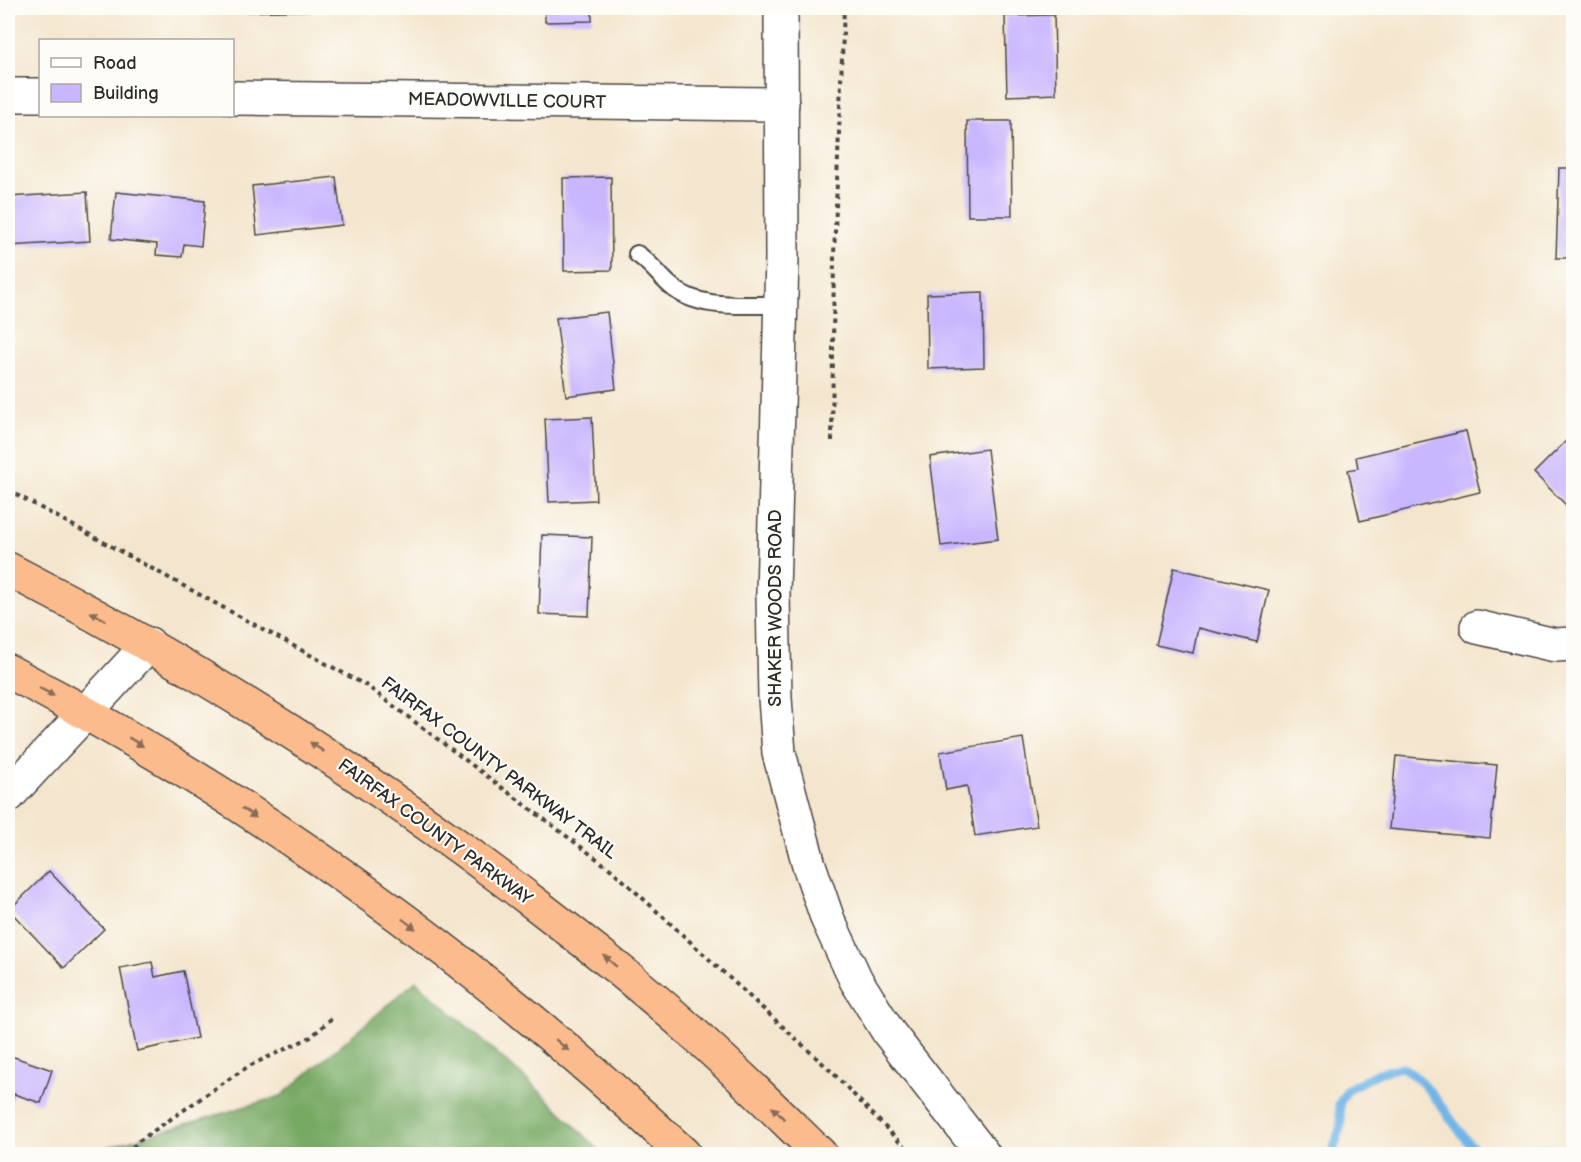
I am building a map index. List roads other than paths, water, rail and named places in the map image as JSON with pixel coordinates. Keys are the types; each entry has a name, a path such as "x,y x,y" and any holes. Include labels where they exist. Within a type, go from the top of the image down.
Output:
{"highway":[{"name":"FAIRFAX COUNTY PARKWAY","path":"8,569 149,644 311,742 445,835 600,952 693,1032 820,1155"},
{"path":"8,671 86,712 237,805 372,896 496,988 628,1101 684,1155"}],"street":[{"name":"SHAKER WOODS ROAD","path":"781,8 780,305 773,594 775,698 779,753 793,812 828,920 856,980 895,1042 983,1155"},
{"path":"8,95 39,95"},
{"name":"MEADOWVILLE COURT","path":"234,98 782,104"},
{"path":"1476,627 1555,645 1574,644"},
{"path":"8,796 149,644"}],"lane":[{"path":"638,254 671,286 688,298 716,303 780,305"}],"waterway":[{"path":"1332,1154 1341,1125 1339,1104 1348,1089 1378,1073 1402,1067 1424,1085 1479,1154"},
{"path":"1506,1154 1536,1148 1550,1149 1565,1154"}]}
